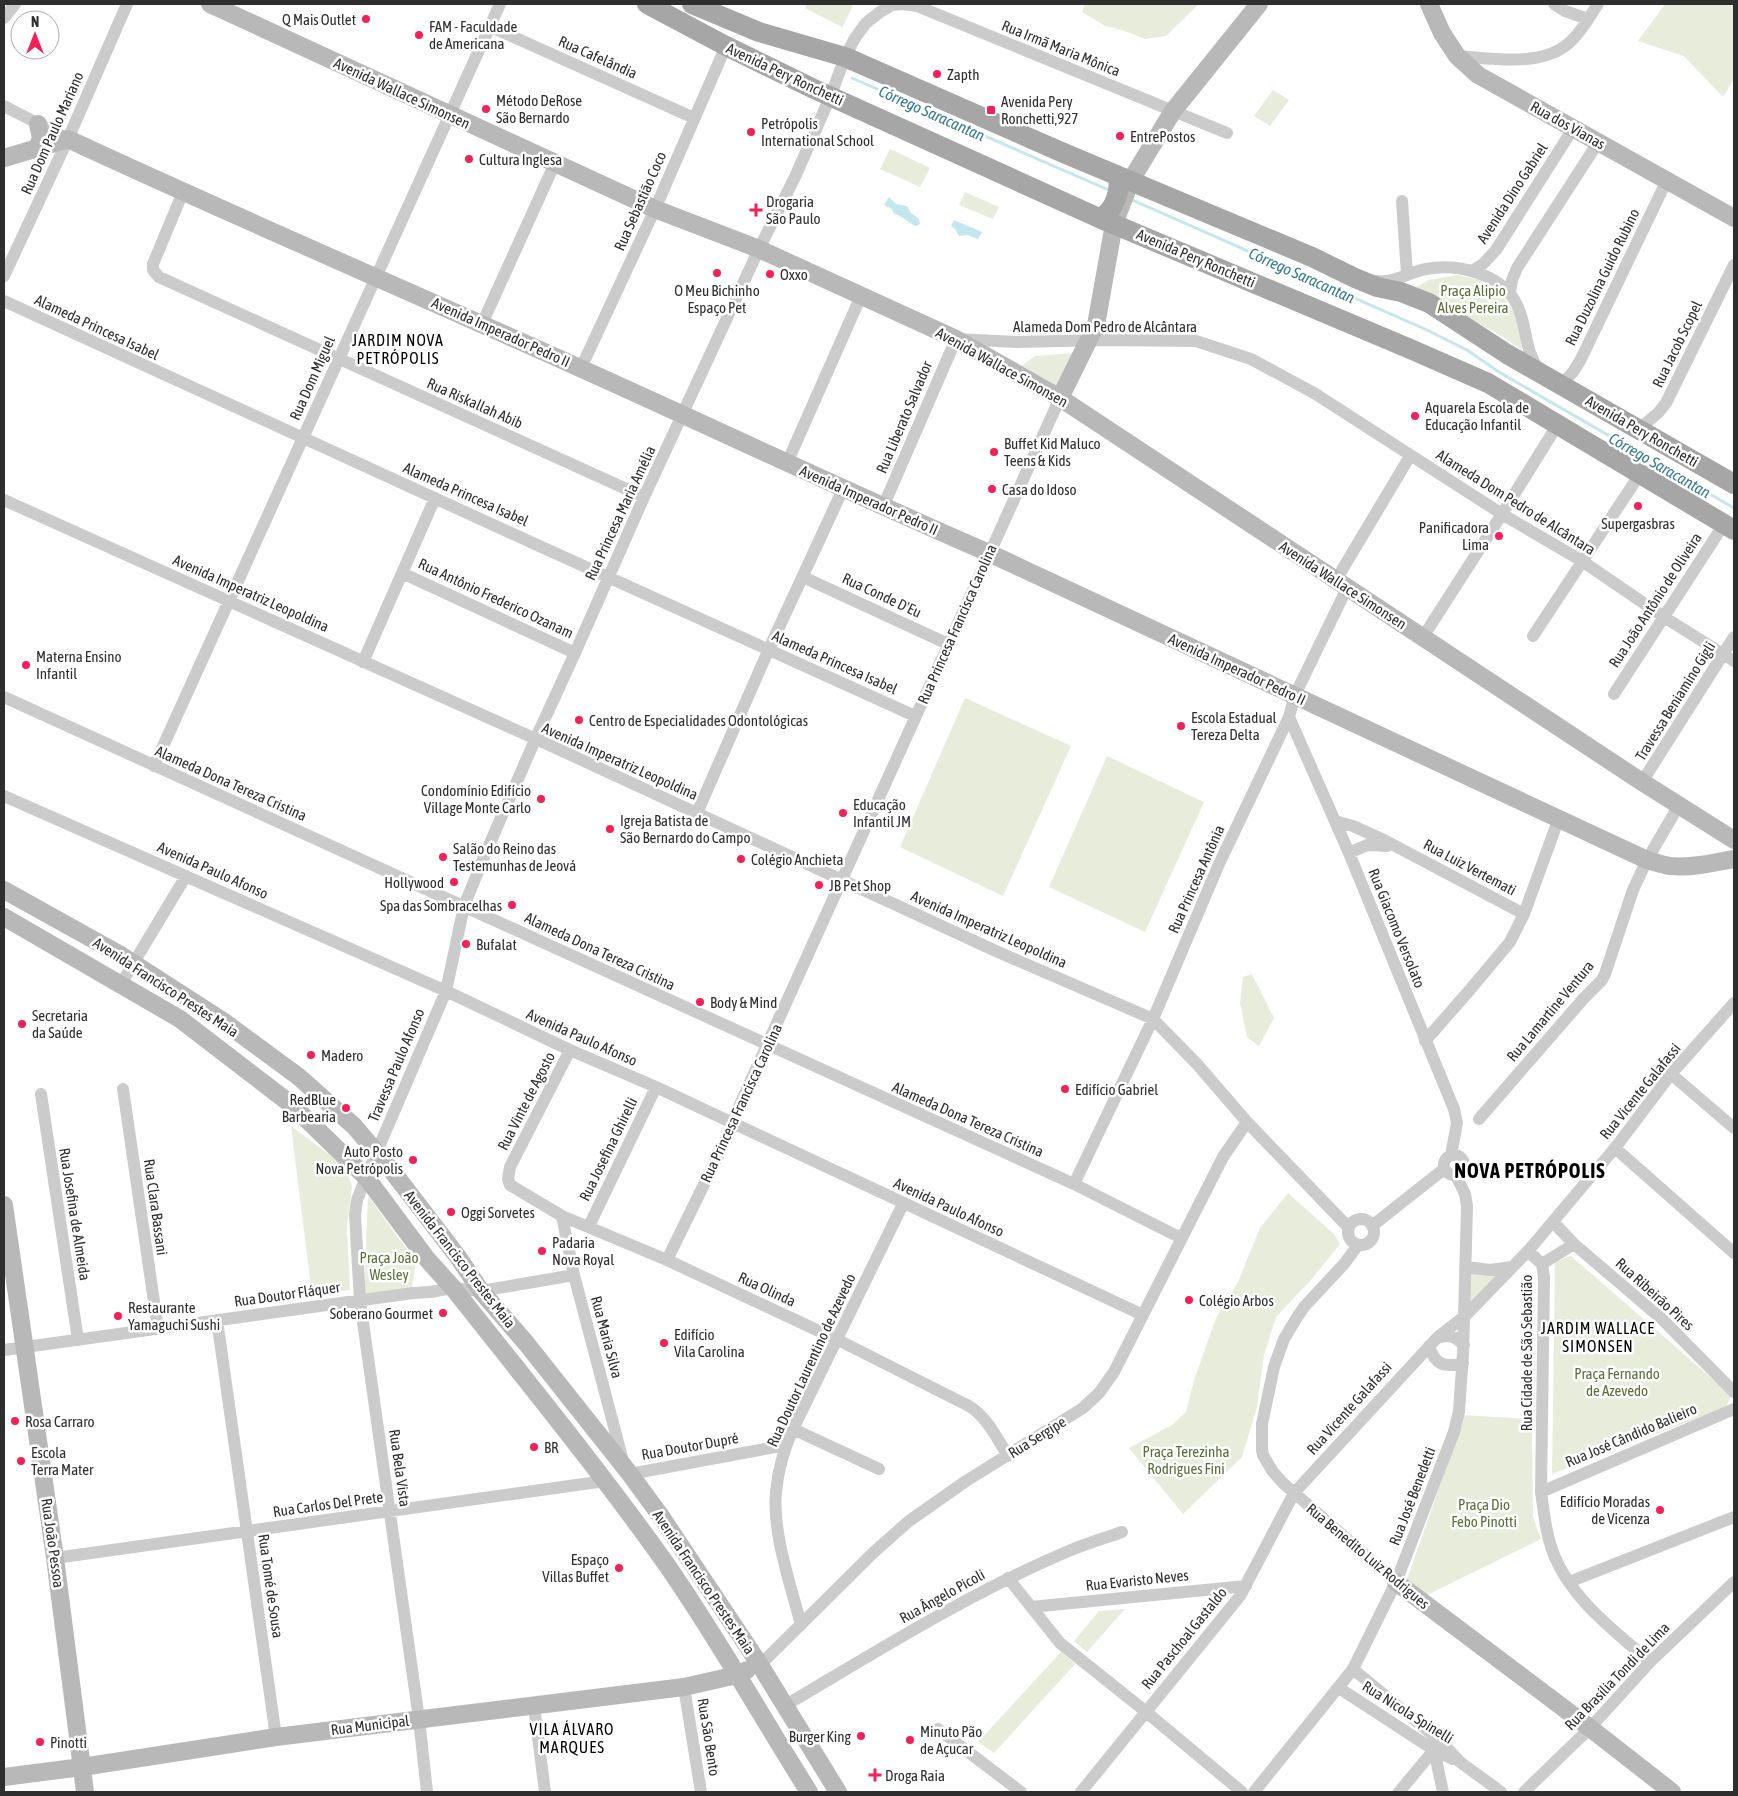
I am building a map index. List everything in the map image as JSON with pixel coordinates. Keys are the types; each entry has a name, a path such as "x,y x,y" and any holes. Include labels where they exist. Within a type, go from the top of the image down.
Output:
{"main road":[{"name":"Avenida Pery Ronchetti","path":"647,4 726,46 831,95 1476,377 1729,527"},
{"name":"Avenida Pery Ronchetti","path":"692,4 759,32 845,57 1123,183 1312,257 1377,287 1401,292 1428,303 1507,354 1555,382 1731,479"},
{"path":"1110,216 1123,183"}],"street":[{"path":"4,18 15,4"},
{"name":"Rua Dom Paulo Mariano","path":"4,276 68,139 127,4"},
{"name":"Avenida Wallace Simonsen","path":"210,4 656,209 759,249 956,339 1060,398 1642,782 1734,840"},
{"name":"Rua Dom Miguel","path":"154,766 500,4"},
{"path":"1123,183 1173,111 1259,4"},
{"name":"Rua dos Vianas","path":"1429,4 1442,33 1457,56 1485,79 1734,218"},
{"path":"1554,4 1565,11 1588,19"},
{"path":"1457,56 1507,60 1530,59 1551,54 1572,40 1598,4"},
{"name":"Rua Irmã Maria Mônica","path":"845,57 866,23 880,12 892,5 917,6 1227,133"},
{"name":"Rua Cafelândia","path":"489,26 694,118"},
{"name":"Rua Sebastião Coco","path":"581,368 656,209 726,46"},
{"name":"Rua Princesa Maria Amélia","path":"446,991 464,906 535,740 576,653 603,587 610,577 644,497 684,415 759,249 795,177 831,95 845,57"},
{"path":"4,106 68,139"},
{"path":"37,149 41,138 38,124"},
{"name":"Avenida Dino Gabriel","path":"1472,271 1483,264 1496,250 1574,127"},
{"path":"4,158 68,139"},
{"name":"Avenida Imperador Pedro II","path":"68,139 183,192 377,276 843,489 989,553 1647,860 1671,866 1685,866 1734,859"},
{"path":"1510,293 1512,280 1517,268 1598,141"},
{"path":"482,324 555,163"},
{"name":"Rua Duzolina Guido Rubino","path":"1555,382 1573,372 1580,361 1667,180"},
{"name":"Rua Riskallah Abib","path":"183,192 152,264 153,270 159,278 644,497"},
{"path":"1402,201 1407,274"},
{"name":"Rua Princesa Francisca Carolina","path":"667,1260 734,1123 738,1109 989,553 1060,398 1096,326 1110,216"},
{"name":"Avenida Pery Ronchetti","path":"1312,257 1378,281 1386,282 1426,269 1444,267 1472,271 1496,282 1510,293 1522,317 1530,356 1539,370 1555,382"},
{"name":"Rua Jacob Scopel","path":"1639,429 1658,413 1666,403 1734,265"},
{"path":"787,463 861,296"},
{"name":"Alameda Princesa Isabel","path":"4,301 302,440 435,498 915,716"},
{"name":"Alameda Dom Pedro de Alcântara","path":"956,339 1017,342 1090,340 1196,341 1251,359 1314,394 1502,514 1582,561 1664,617 1734,661"},
{"name":"Rua Liberato Salvador","path":"883,507 956,339"},
{"path":"1423,637 1558,424"},
{"name":"Rua Princesa Antônia","path":"1074,1184 1154,1019 1219,864 1290,717 1295,695 1341,584 1410,456"},
{"path":"1533,636 1640,474"},
{"path":"697,813 769,649 843,489"},
{"path":"363,662 435,498"},
{"name":"Avenida Imperatriz Leopoldina","path":"4,500 697,813 998,952 1154,1019 1197,1064 1247,1122 1349,1228"},
{"name":"Rua João Antônio de Oliveira","path":"1614,694 1664,617 1729,527"},
{"name":"Rua Antônio Frederico Ozanam","path":"402,574 576,653"},
{"name":"Rua Conde D'Eu","path":"802,577 948,644"},
{"name":"Travessa Beniamino Gigli","path":"1642,782 1734,637"},
{"name":"Alameda Dona Tereza Cristina","path":"4,697 1074,1184 1181,1238"},
{"name":"Rua Giacomo Versolato","path":"1290,717 1349,853 1456,1116 1456,1132 1451,1155"},
{"path":"1274,749 1285,743 1302,747"},
{"name":"Avenida Paulo Afonso","path":"4,796 446,991 570,1050 734,1123 1143,1315"},
{"name":"Rua Lamartine Ventura","path":"1479,1119 1584,998 1602,980 1609,967 1634,890 1647,860 1679,805"},
{"path":"1424,1041 1510,942 1524,914 1559,818"},
{"name":"Rua Luiz Vertemati","path":"1334,821 1353,826 1400,849 1524,914"},
{"name":"Rua Luiz Vertemati","path":"1349,853 1372,844 1400,849"},
{"path":"121,984 186,876"},
{"name":"Avenida Francisco Prestes Maia","path":"4,890 133,964 223,1021 299,1077 354,1126 377,1151 458,1257 481,1291 526,1343 660,1514 786,1705 838,1792"},
{"name":"Avenida Francisco Prestes Maia","path":"4,916 180,1019 292,1105 366,1177 427,1259 453,1288 605,1481 665,1563 810,1792"},
{"name":"Travessa Paulo Afonso","path":"377,1151 446,991"},
{"name":"Rua Vicente Galafassi","path":"1294,1492 1433,1342 1465,1316 1528,1251 1615,1148 1671,1074 1734,1003"},
{"name":"Rua Vinte de Agosto","path":"510,1167 570,1050"},
{"path":"1671,1074 1734,1128"},
{"name":"Rua Josefina Ghirelli","path":"589,1226 656,1087"},
{"name":"Rua Clara Bassani","path":"123,1089 158,1329"},
{"name":"Rua Josefina de Almeida","path":"40,1094 78,1340"},
{"name":"Rua Sergipe","path":"737,1675 760,1665 874,1552 909,1521 966,1481 1083,1408 1099,1394 1114,1372 1223,1157 1247,1122"},
{"path":"1615,1148 1734,1253"},
{"name":"Rua Bela Vista","path":"377,1151 358,1200 355,1215 360,1301 428,1792"},
{"path":"1451,1155 1458,1156 1464,1163 1463,1170 1456,1175 1449,1174 1444,1169 1444,1162 1451,1155"},
{"name":"Rua Olinda","path":"510,1167 508,1179 510,1185 562,1216 667,1260 838,1340 976,1410 988,1424 1008,1456"},
{"path":"1372,1226 1444,1169"},
{"path":"1456,1175 1465,1194 1467,1206 1465,1316"},
{"name":"Rua Doutor Laurentino de Azevedo","path":"801,1625 776,1516 776,1493 786,1445 904,1204"},
{"name":"Rua João Pessoa","path":"4,1205 55,1558 85,1792"},
{"name":"Rua Maria Silva","path":"562,1216 574,1275 627,1470"},
{"path":"1362,1220 1370,1223 1372,1226 1373,1235 1370,1242 1358,1245 1351,1240 1348,1232 1354,1222 1362,1220"},
{"name":"Rua Ribeirão Pires","path":"1552,1222 1574,1244 1663,1320 1734,1392"},
{"path":"1542,1264 1574,1244"},
{"name":"Rua Benedito Luiz Rodrigues","path":"1358,1245 1344,1264 1304,1307 1284,1339 1274,1367 1262,1424 1262,1450 1273,1472 1396,1582 1672,1792"},
{"name":"Rua Cidade de São Sebastião","path":"1528,1251 1542,1264 1545,1309 1542,1492 1544,1519 1555,1556 1569,1582 1594,1612 1650,1662"},
{"path":"1466,1267 1490,1270 1512,1267"},
{"name":"Rua Doutor Fláquer","path":"4,1350 453,1288 481,1291 574,1275"},
{"name":"Rua José Benedetti","path":"1254,1792 1353,1670 1396,1582 1454,1432 1459,1411 1465,1316"},
{"name":"Rua Tomé de Sousa","path":"217,1320 276,1737"},
{"path":"1463,1363 1440,1364 1435,1360 1433,1342 1443,1336 1454,1337 1464,1345"},
{"name":"Rua José Cândido Balieiro","path":"1542,1492 1734,1409"},
{"path":"793,1429 879,1469"},
{"name":"Rua Doutor Dupré","path":"627,1470 786,1445"},
{"name":"Rua Carlos Del Prete","path":"55,1558 605,1481"},
{"name":"Rua Paschoal Gastaldo","path":"1080,1792 1234,1604 1246,1586 1294,1492"},
{"path":"1569,1582 1734,1517"},
{"name":"Rua Ângelo Picoli","path":"786,1705 917,1628 1008,1578 1073,1549 1122,1532"},
{"path":"1008,1578 1060,1643 1242,1792"},
{"name":"Rua Brasília Tondi de Lima","path":"1524,1792 1590,1728 1650,1662 1729,1595 1734,1582"},
{"name":"Rua Evaristo Neves","path":"1031,1608 1246,1586"},
{"name":"Rua Nicola Spinelli","path":"1353,1670 1437,1745 1501,1792"},
{"name":"Rua Municipal","path":"4,1777 276,1737 684,1687 737,1675"},
{"name":"Rua São Bento","path":"684,1687 701,1792"},
{"name":"Rua Nicola Spinelli","path":"1340,1688 1437,1745"},
{"path":"534,1706 545,1792"},
{"path":"938,1729 1021,1792"},
{"path":"1399,1792 1437,1745"},
{"path":"1437,1745 1443,1792"}],"green space":[{"path":"807,4 849,4 853,6 842,27 805,8"},
{"path":"1085,4 1199,4 1166,36 1145,39 1105,26 1082,12"},
{"path":"1665,4 1734,4 1734,79 1723,97 1684,56 1638,41"},
{"path":"1273,90 1289,100 1270,126 1254,116"},
{"path":"890,149 930,168 920,187 880,169"},
{"path":"965,192 999,207 993,219 959,205"},
{"name":"Praça Alipio Alves Pereira","path":"1457,275 1479,280 1502,295 1520,321 1522,350 1500,335 1415,288 1429,280"},
{"path":"1076,353 1058,388 1020,367 1035,356"},
{"path":"965,698 1071,746 1003,896 900,847"},
{"path":"1107,756 1204,802 1145,932 1049,887"},
{"path":"1252,974 1274,1018 1259,1046 1247,1037 1240,1003 1243,977"},
{"path":"291,1126 334,1158 347,1172 352,1186 347,1227 350,1290 312,1295"},
{"name":"Praça Terezinha Rodrigues Fini","path":"1288,1193 1334,1234 1340,1244 1311,1280 1276,1317 1264,1355 1257,1407 1242,1457 1183,1514 1129,1448 1172,1425 1186,1412 1194,1380 1216,1318 1238,1282 1260,1228"},
{"name":"Praça João Wesley","path":"368,1196 416,1262 412,1287 364,1294"},
{"name":"Praça Fernando de Azevedo","path":"1571,1256 1731,1395 1726,1407 1552,1474 1555,1262"},
{"path":"1470,1274 1503,1274 1469,1306"},
{"name":"Praça Dio Febo Pinotti","path":"1461,1415 1532,1419 1533,1517 1541,1539 1425,1596 1406,1582 1457,1437"},
{"path":"1125,1609 1087,1652 1074,1641 1099,1611"},
{"path":"1061,1652 1075,1664 994,1753 978,1742"}],"water":[{"path":"889,197 896,204 907,206 911,213 919,219 920,224 916,226 894,214 892,209 884,205"},
{"path":"954,220 982,232 978,239 967,235 959,236 951,226"}],"waterway":[{"name":"Córrego Saracantan","path":"852,78 1111,191"},
{"name":"Córrego Saracantan","path":"1130,199 1427,330 1467,350 1499,372 1734,508"}],"place":[{"name":"Q Mais Outlet","path":"366,19"},
{"name":"FAM - Faculdade de Americana","path":"419,35"},
{"name":"Zapth","path":"937,74"},
{"name":"Método DeRose São Bernardo","path":"486,109"},
{"name":"Avenida Pery Ronchetti,927","path":"991,110"},
{"name":"Petrópolis International School","path":"751,132"},
{"name":"EntrePostos","path":"1120,136"},
{"name":"Cultura Inglesa","path":"469,159"},
{"name":"Drogaria São Paulo","path":"756,210"},
{"name":"O Meu Bichinho Espaço Pet","path":"717,273"},
{"name":"Oxxo","path":"770,274"},
{"name":"Aquarela Escola de Educação Infantil","path":"1415,416"},
{"name":"Buffet Kid Maluco Teens & Kids","path":"994,452"},
{"name":"Casa do Idoso","path":"992,489"},
{"name":"Supergasbras","path":"1638,506"},
{"name":"Panificadora Lima","path":"1499,536"},
{"name":"Materna Ensino Infantil","path":"26,665"},
{"name":"Centro de Especialidades Odontológicas","path":"579,720"},
{"name":"Escola Estadual Tereza Delta","path":"1181,726"},
{"name":"Condomínio Edifício Village Monte Carlo","path":"541,799"},
{"name":"Educação Infantil JM","path":"843,813"},
{"name":"Igreja Batista de São Bernardo do Campo","path":"610,829"},
{"name":"Salão do Reino das Testemunhas de Jeová","path":"443,857"},
{"name":"Colégio Anchieta","path":"741,859"},
{"name":"Hollywood","path":"454,882"},
{"name":"JB Pet Shop","path":"819,885"},
{"name":"Spa das Sombracelhas","path":"512,905"},
{"name":"Bufalat","path":"466,944"},
{"name":"Body & Mind","path":"700,1002"},
{"name":"Secretaria da Saúde","path":"22,1024"},
{"name":"Madero","path":"311,1055"},
{"name":"Edifício Gabriel","path":"1065,1089"},
{"name":"RedBlue Barbearia","path":"346,1108"},
{"name":"Auto Posto Nova Petrópolis","path":"413,1160"},
{"name":"Oggi Sorvetes","path":"451,1212"},
{"name":"Padaria Nova Royal","path":"542,1251"},
{"name":"Colégio Arbos","path":"1189,1300"},
{"name":"Soberano Gourmet","path":"443,1313"},
{"name":"Restaurante Yamaguchi Sushi","path":"118,1316"},
{"name":"Edifício Vila Carolina","path":"664,1343"},
{"name":"Rosa Carraro","path":"15,1421"},
{"name":"BR","path":"534,1447"},
{"name":"Escola Terra Mater","path":"21,1461"},
{"name":"Edifício Moradas de Vicenza","path":"1660,1510"},
{"name":"Espaço Villas Buffet","path":"619,1568"},
{"name":"Burger King","path":"861,1736"},
{"name":"Minuto Pão de Açucar","path":"910,1740"},
{"name":"Pinotti","path":"40,1742"},
{"name":"Droga Raia","path":"875,1775"}],"district":[{"name":"JARDIM NOVA PETRÓPOLIS","path":"398,349"},
{"name":"NOVA PETRÓPOLIS","path":"1530,1170"},
{"name":"JARDIM WALLACE SIMONSEN","path":"1598,1337"},
{"name":"VILA ÁLVARO MARQUES","path":"572,1738"}]}
